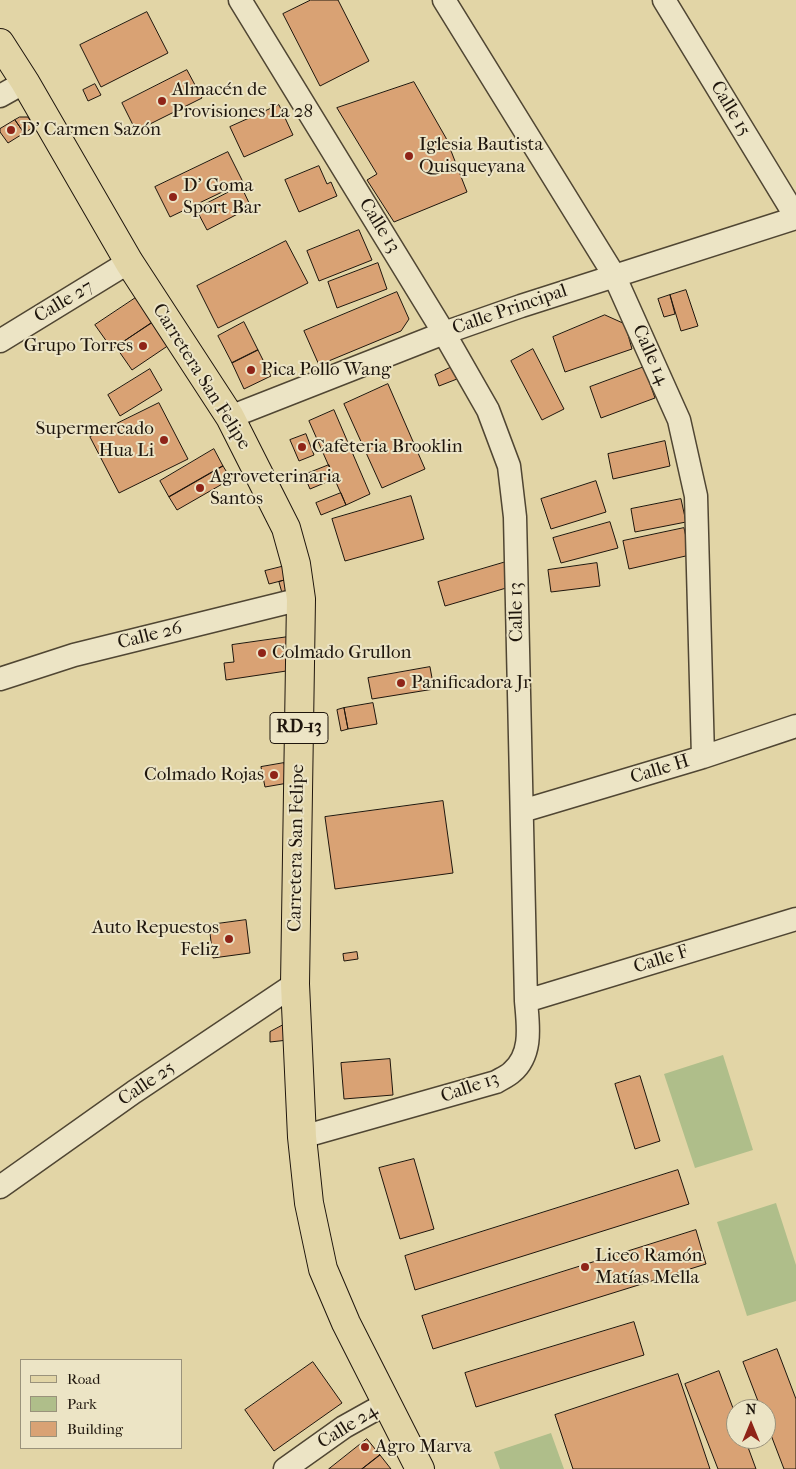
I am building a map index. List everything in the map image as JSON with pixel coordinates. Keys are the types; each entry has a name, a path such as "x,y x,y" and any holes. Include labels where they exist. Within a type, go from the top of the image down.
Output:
{"main road":[{"name":"Carretera San Felipe","path":"0,42 129,262 230,417 286,528 296,564 301,599 295,984 302,1137 309,1203 323,1269 346,1323 420,1469"}],"street":[{"name":"Calle 13","path":"240,0 444,333 488,410 509,466 515,517 526,1002 529,1039 522,1059 513,1071 496,1082 302,1137"},
{"name":"Calle 14","path":"444,0 614,275 679,420 696,496 703,757"},
{"name":"Calle 15","path":"664,0 796,218"},
{"path":"0,96 25,82"},
{"name":"Calle Principal","path":"230,417 444,333 614,275 796,218"},
{"name":"Calle 27","path":"0,341 129,262"},
{"name":"Calle 26","path":"0,679 74,655 301,599"},
{"name":"Calle H","path":"522,811 703,757 796,726"},
{"name":"Calle F","path":"526,1002 794,925"},
{"name":"Calle 25","path":"0,1187 134,1092 295,984"},
{"name":"Calle 24","path":"285,1469 344,1427 387,1403"}],"green space":[{"path":"723,1055 753,1150 695,1168 664,1074"},
{"path":"776,1203 796,1265 796,1301 747,1316 717,1222"},
{"path":"551,1433 564,1469 500,1469 494,1452"}],"building":[{"path":"311,0 338,0 369,61 320,86 283,14"},
{"path":"147,12 168,53 101,87 80,45"},
{"name":"Almacén de Provisiones La 28","path":"187,70 202,98 136,131 122,103"},
{"name":"Iglesia Bautista Quisqueyana","path":"414,82 446,138 467,192 394,222 367,180 377,174 337,108"},
{"path":"95,84 101,95 88,101 83,90"},
{"path":"279,105 293,135 244,157 230,127"},
{"path":"20,117 28,117 34,127 24,133 15,120"},
{"name":"D' Carmen Sazón","path":"15,120 24,133 8,143 0,129"},
{"path":"228,152 243,182 170,217 155,187"},
{"path":"319,166 327,184 331,182 337,196 299,212 285,180"},
{"path":"241,186 251,207 207,230 196,209"},
{"path":"359,230 372,260 319,281 307,251"},
{"path":"286,241 308,283 218,328 197,286"},
{"path":"378,263 387,289 337,308 328,282"},
{"path":"686,290 698,326 681,331 670,295"},
{"path":"397,292 409,319 401,331 319,365 304,331"},
{"path":"670,295 675,314 664,317 658,299"},
{"path":"137,297 153,322 112,349 95,325"},
{"path":"605,315 625,324 632,349 565,372 553,337"},
{"name":"Grupo Torres","path":"153,322 169,345 132,370 116,347"},
{"path":"244,322 258,350 232,363 218,336"},
{"path":"533,349 564,409 542,420 511,361"},
{"name":"Pica Pollo Wang","path":"258,350 271,376 244,389 232,363"},
{"path":"452,367 457,379 439,386 435,375"},
{"path":"644,367 655,398 601,418 590,387"},
{"path":"150,369 162,390 120,416 108,395"},
{"path":"388,384 425,469 382,488 344,404"},
{"path":"159,403 188,459 119,493 90,437"},
{"path":"334,410 370,494 346,505 309,421"},
{"name":"Cafeteria Brooklin","path":"306,434 314,455 299,461 290,440"},
{"path":"665,441 670,466 613,479 608,454"},
{"path":"214,449 223,466 169,497 160,481"},
{"path":"329,465 334,479 310,489 304,475"},
{"name":"Agroveterinaria Santos","path":"223,466 231,479 177,510 169,497"},
{"path":"596,481 606,512 551,529 541,499"},
{"path":"341,493 346,505 321,515 316,503"},
{"path":"411,496 424,539 345,561 332,519"},
{"path":"681,499 686,522 635,532 631,509"},
{"path":"610,522 618,548 561,563 553,538"},
{"path":"684,528 690,555 629,569 623,541"},
{"path":"506,562 513,586 445,606 438,582"},
{"path":"597,563 600,586 551,592 548,570"},
{"path":"289,565 292,578 269,584 265,571"},
{"path":"292,578 295,590 282,593 279,582"},
{"name":"Colmado Grullon","path":"288,637 293,670 226,680 224,663 234,662 232,645"},
{"name":"Panificadora Jr","path":"430,667 434,689 372,699 368,678"},
{"path":"373,703 377,724 348,729 344,708"},
{"path":"344,708 348,729 341,731 337,710"},
{"name":"Colmado Rojas","path":"284,763 288,783 265,787 261,767"},
{"path":"443,801 453,873 335,889 325,817"},
{"name":"Auto Repuestos Feliz","path":"246,920 250,953 213,958 209,925"},
{"path":"357,952 358,959 344,961 343,954"},
{"path":"289,1022 297,1039 270,1042 270,1032"},
{"path":"390,1059 393,1095 344,1099 341,1063"},
{"path":"640,1076 660,1141 635,1149 615,1084"},
{"path":"414,1159 434,1229 400,1239 379,1168"},
{"path":"678,1170 689,1204 415,1290 405,1256"},
{"path":"696,1230 706,1264 433,1349 422,1316"},
{"path":"634,1322 644,1355 476,1407 465,1373"},
{"path":"777,1349 796,1399 796,1469 784,1469 776,1448 776,1399 757,1399 743,1362"},
{"path":"313,1362 342,1403 274,1451 245,1410"},
{"path":"719,1371 730,1399 726,1399 726,1449 749,1449 756,1469 718,1469 685,1384"},
{"path":"678,1374 710,1469 573,1469 555,1415"},
{"name":"Agro Marva","path":"367,1439 380,1455 362,1469 329,1469"},
{"path":"380,1455 391,1469 362,1469"}],"place":[{"name":"Almacén de Provisiones La 28","path":"162,101"},
{"name":"D' Carmen Sazón","path":"11,130"},
{"name":"Iglesia Bautista Quisqueyana","path":"409,156"},
{"name":"D' Goma Sport Bar","path":"173,197"},
{"name":"Grupo Torres","path":"143,346"},
{"name":"Pica Pollo Wang","path":"251,370"},
{"name":"Supermercado Hua Li","path":"164,440"},
{"name":"Cafeteria Brooklin","path":"302,447"},
{"name":"Agroveterinaria Santos","path":"200,488"},
{"name":"Colmado Grullon","path":"262,653"},
{"name":"Panificadora Jr","path":"401,683"},
{"name":"Colmado Rojas","path":"274,775"},
{"name":"Auto Repuestos Feliz","path":"229,939"},
{"name":"Liceo Ramón Matías Mella","path":"585,1267"},
{"name":"Agro Marva","path":"365,1447"}]}
